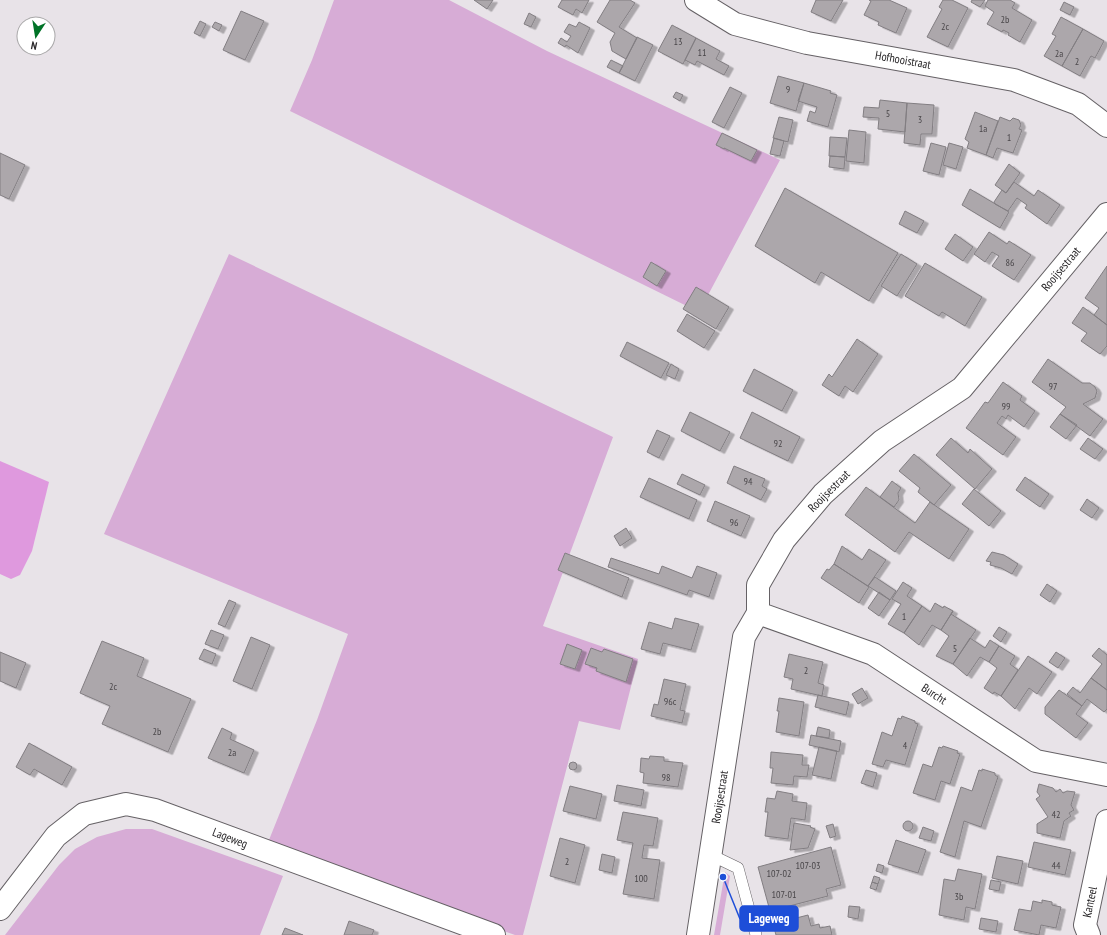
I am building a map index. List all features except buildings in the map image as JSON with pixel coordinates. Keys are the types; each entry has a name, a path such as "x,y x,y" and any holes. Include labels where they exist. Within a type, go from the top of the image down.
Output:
{"street":[{"name":"Hofhooistraat","path":"696,0 735,24 806,43 1014,80 1078,104 1107,126"},
{"name":"Rooijsestraat","path":"698,935 744,637 758,613 758,585 784,540 823,494 882,441 962,388 1107,215"},
{"name":"Burcht","path":"758,613 873,654 1036,761 1107,775"},
{"name":"Lageweg","path":"0,909 56,836 84,814 126,804 155,810 494,935"},
{"name":"Kanteel","path":"1089,935 1085,925 1107,821"}],"lane":[{"path":"711,855 738,868 756,935"}],"shaded area":[{"path":"334,0 449,0 547,51 780,160 699,312 290,111 312,60"},
{"path":"229,254 613,437 543,626 638,659 620,730 579,721 523,935 515,935 267,845 317,720 348,634 104,534"},
{"path":"0,461 49,482 32,551 20,575 11,579 0,574"},
{"path":"126,829 152,829 283,876 260,935 5,935 59,865 75,849 97,837"},
{"path":"725,872 730,876 720,935 714,935"}],"place":[{"name":"Lageweg","path":"723,877"}]}
